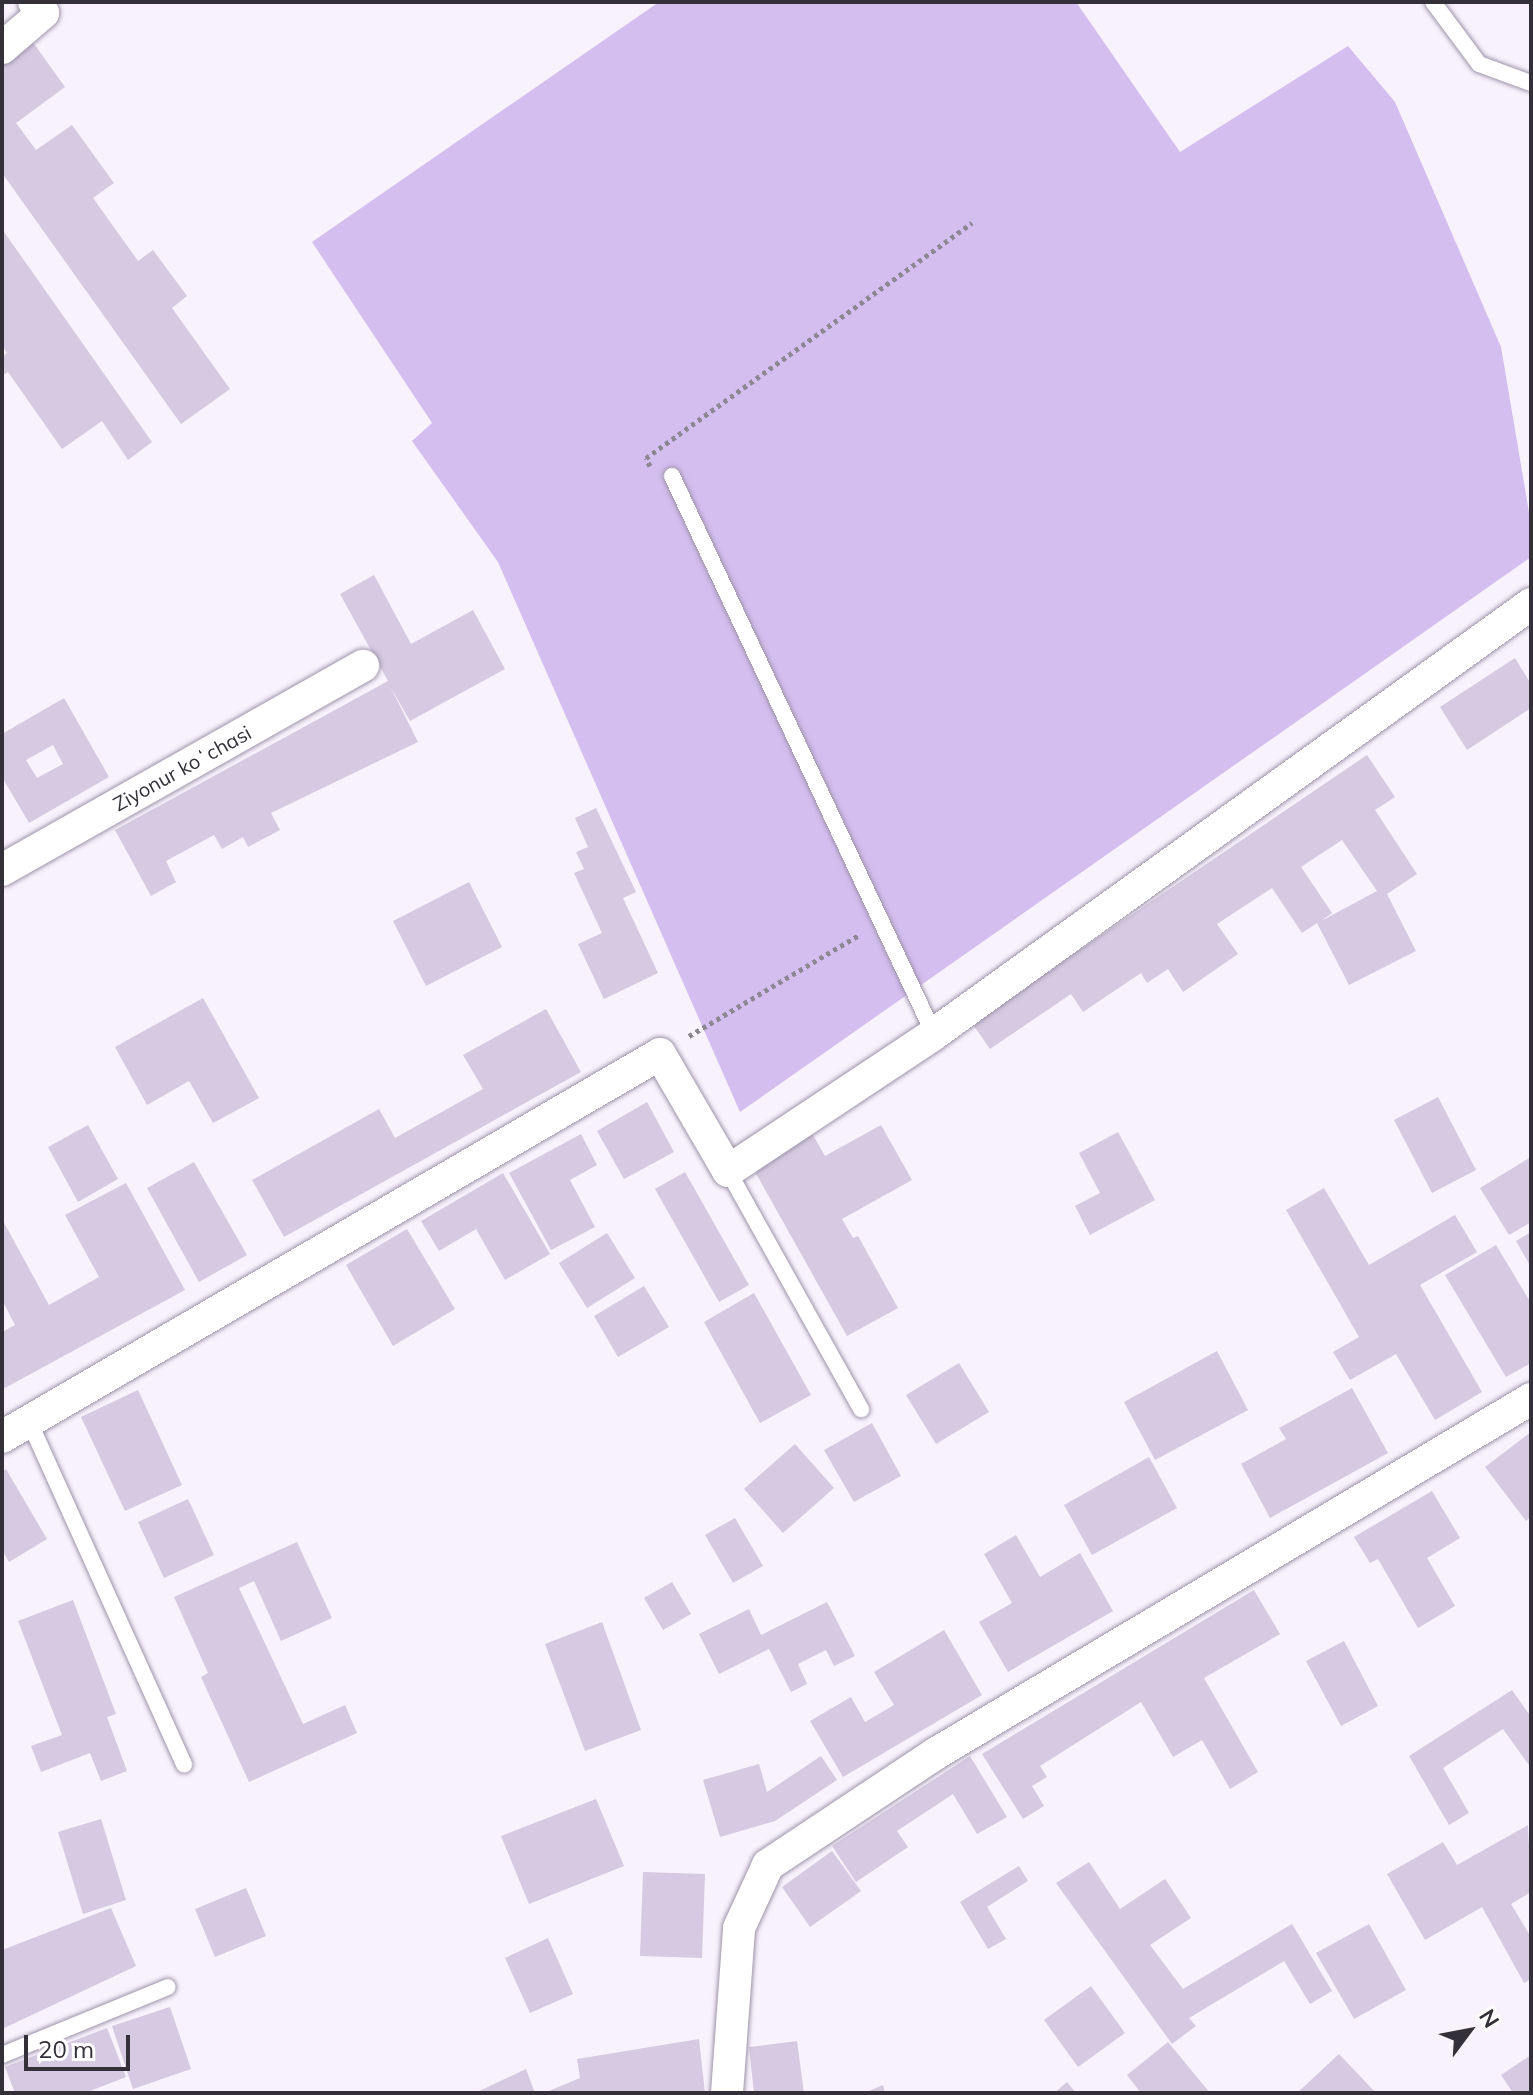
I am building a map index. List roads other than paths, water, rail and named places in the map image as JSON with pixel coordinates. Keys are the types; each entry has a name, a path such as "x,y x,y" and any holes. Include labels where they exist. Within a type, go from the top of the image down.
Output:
{"street":[{"path":"2,48 45,6"},
{"path":"15,1429 660,1054 728,1171 934,1034 1531,604"},
{"name":"Ziyonur koʻchasi","path":"2,870 363,666"},
{"path":"727,2093 739,1928 768,1865 935,1754 1531,1399"}],"lane":[{"path":"1433,2 1479,64 1531,83"},
{"path":"672,476 934,1034"},
{"path":"728,1171 861,1409"},
{"path":"15,1429 184,1765"},
{"path":"2,2055 168,1987"}]}
